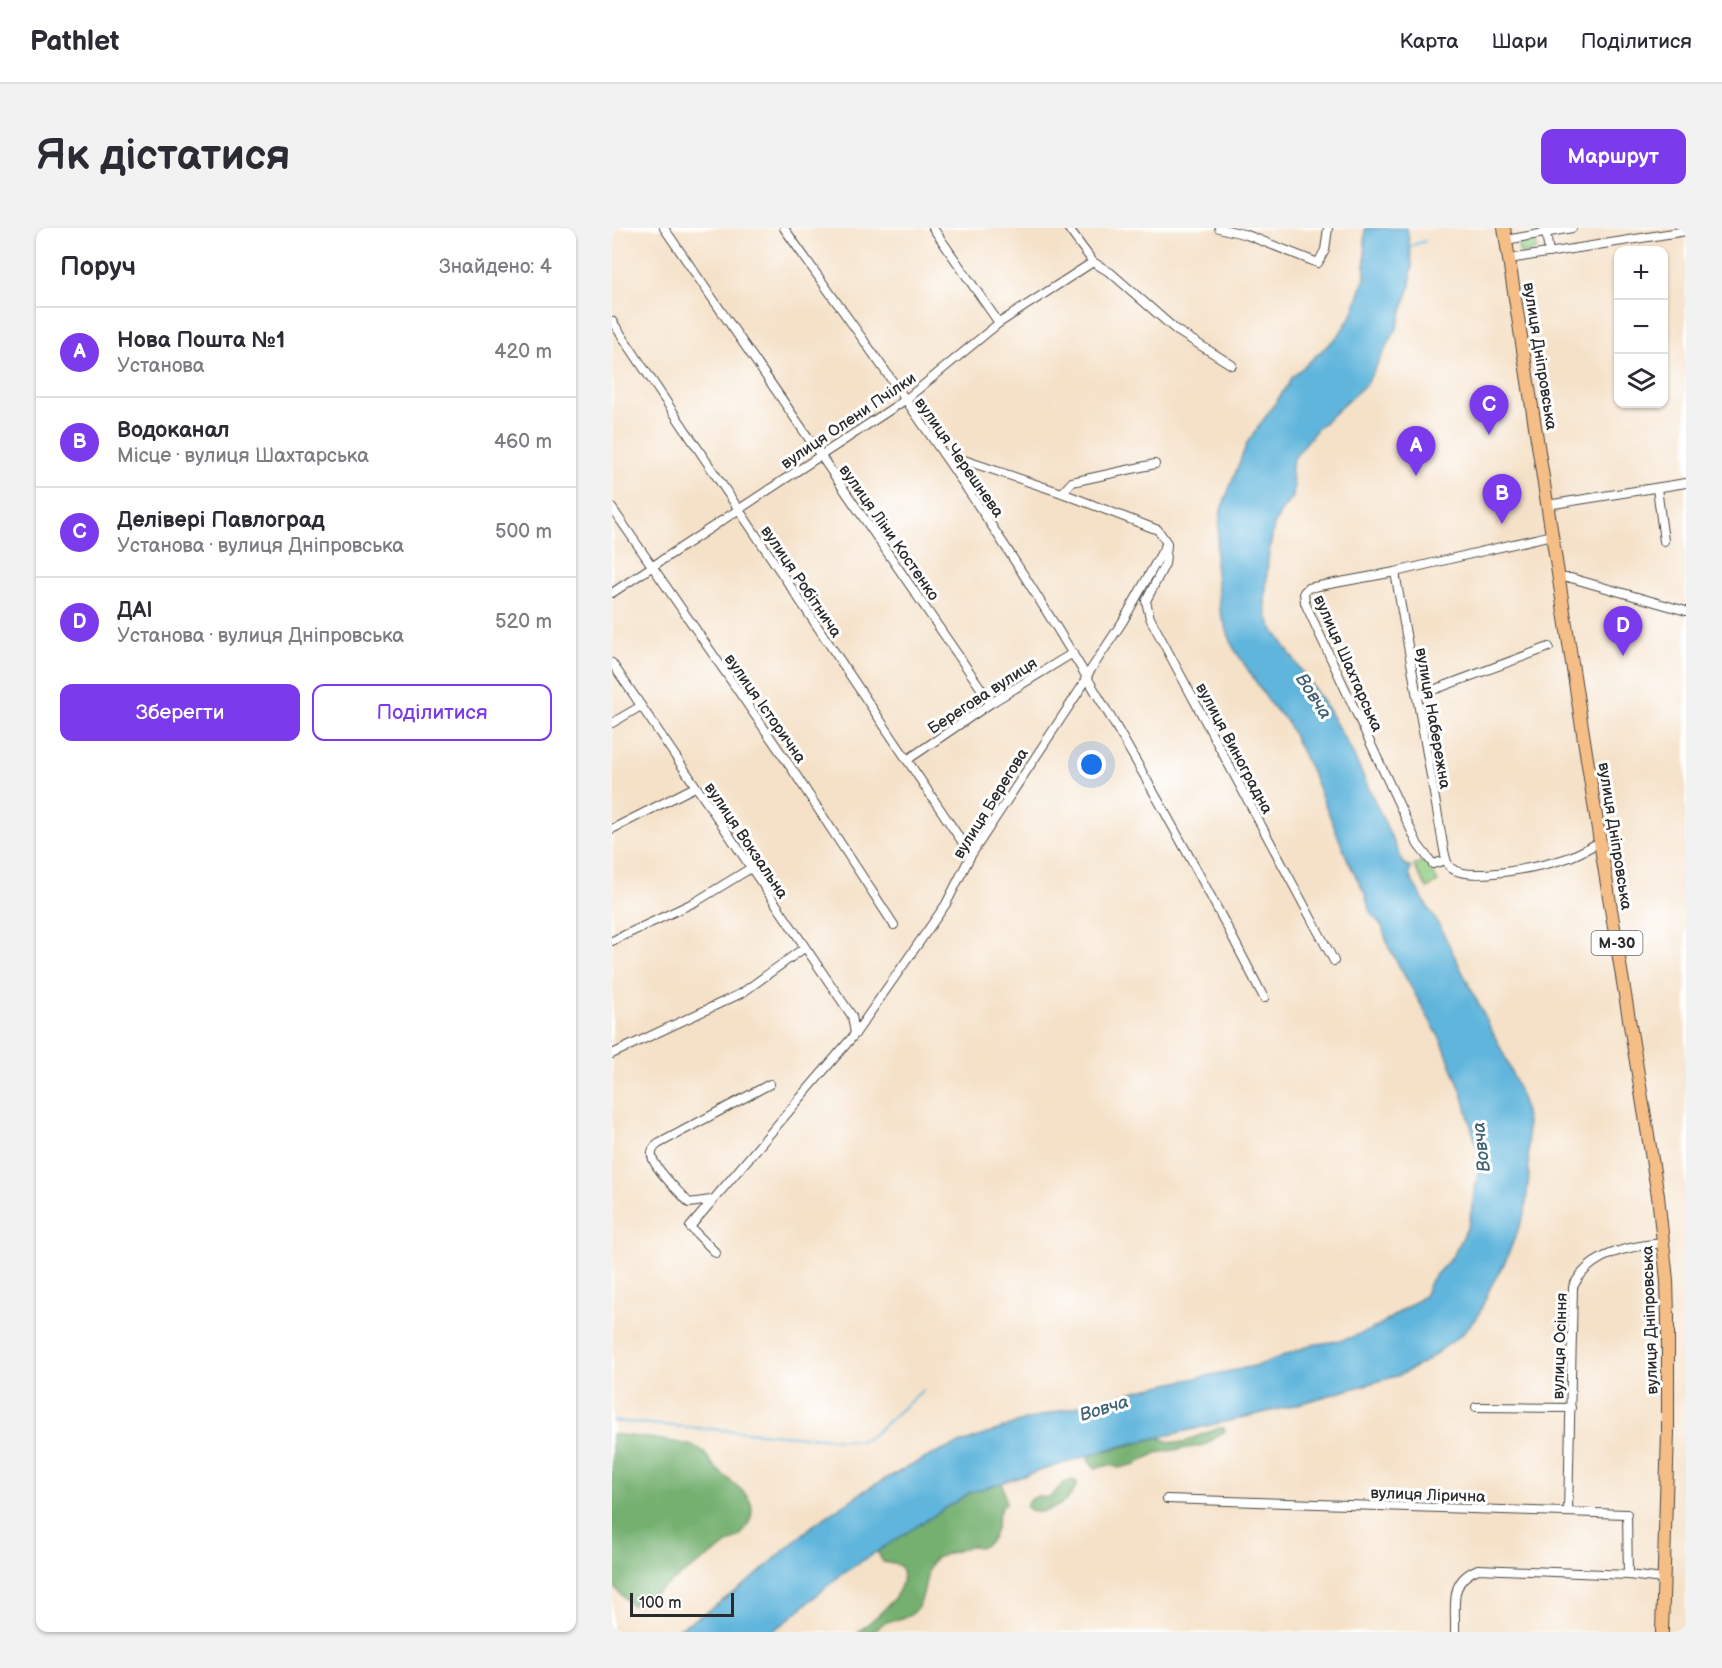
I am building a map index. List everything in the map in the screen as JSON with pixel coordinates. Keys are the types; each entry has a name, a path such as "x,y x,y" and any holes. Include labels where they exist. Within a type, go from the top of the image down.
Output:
{"highway":[{"name":"вулиця Дніпровська","path":"1505,234 1600,842 1651,1150 1663,1243 1668,1316 1668,1432 1662,1632"}],"street":[{"name":"вулиця Ліни Костенко","path":"664,228 991,703"},
{"name":"вулиця Черешнева","path":"784,228 991,524 1086,676"},
{"path":"933,228 999,323"},
{"path":"1068,228 1093,262 1111,273 1176,330 1232,365"},
{"path":"1219,228 1247,235 1318,263 1325,250 1328,228"},
{"path":"1505,234 1572,228"},
{"path":"1509,259 1686,231"},
{"path":"1546,232 1549,253"},
{"name":"вулиця Олени Пчілки","path":"612,593 905,400 999,323 1093,262"},
{"name":"вулиця Робітнича","path":"612,321 971,855"},
{"path":"943,453 1062,493 1158,530 1167,543"},
{"path":"1062,493 1072,482 1155,464"},
{"path":"1547,505 1686,483"},
{"path":"1658,488 1664,541"},
{"name":"вулиця Історична","path":"612,508 792,769 894,925"},
{"name":"вулиця Шахтарська","path":"1449,864 1433,864 1418,845 1303,597 1304,592 1308,588 1395,572 1552,535"},
{"name":"вулиця Берегова","path":"716,1253 690,1227 855,1034 946,904 971,855 1124,621 1167,543"},
{"name":"вулиця Виноградна","path":"1167,543 1165,564 1146,601 1150,618 1335,961"},
{"name":"вулиця Набережна","path":"1395,572 1449,864"},
{"path":"1559,578 1571,578 1686,611"},
{"path":"1417,696 1549,647"},
{"name":"Берегова вулиця","path":"908,760 991,703 1073,653"},
{"name":"вулиця Вокзальна","path":"612,663 852,1016 855,1034"},
{"path":"1086,676 1150,785 1264,998"},
{"path":"612,723 641,706"},
{"path":"612,829 695,787"},
{"path":"1449,864 1468,874 1499,873 1570,857 1600,842"},
{"path":"612,941 698,901 751,868"},
{"path":"612,1054 742,993 804,948"},
{"path":"711,1200 689,1203 661,1172 652,1158 652,1150 658,1144 770,1084"},
{"name":"вулиця Осіння","path":"1569,1512 1574,1287 1578,1278 1588,1267 1619,1250 1634,1245 1663,1243"},
{"path":"1476,1407 1571,1408"},
{"name":"вулиця Лірична","path":"1167,1499 1627,1514 1628,1575"},
{"path":"1455,1632 1456,1586 1465,1574 1478,1569 1628,1575 1663,1579"}],"green space":[{"path":"1530,240 1536,242 1537,249 1531,253 1522,254 1518,246"},
{"path":"1425,859 1438,882 1427,888 1414,866"},
{"path":"1224,1428 1225,1431 1205,1445 1156,1453 1136,1464 1119,1468 1110,1465 1095,1468 1089,1462 1088,1456 1159,1437 1169,1442 1184,1443"},
{"path":"612,1434 672,1441 700,1449 716,1468 749,1498 752,1506 748,1524 740,1536 640,1603 631,1605 612,1585"},
{"path":"1073,1480 1077,1482 1071,1495 1054,1508 1033,1512 1026,1506 1028,1501 1037,1496 1047,1498 1053,1495 1062,1484"},
{"path":"1002,1482 1006,1503 1000,1512 992,1539 982,1547 971,1546 936,1558 929,1567 920,1603 912,1614 885,1623 874,1632 858,1632 890,1603 902,1584 899,1565 883,1562 877,1551 969,1493"}],"water":[{"name":"Вовча","path":"1365,228 1407,228 1412,264 1410,286 1397,328 1367,383 1317,429 1294,458 1291,470 1293,497 1281,511 1274,525 1268,559 1265,604 1273,629 1327,708 1351,750 1404,864 1411,868 1409,873 1412,881 1440,927 1506,1059 1521,1096 1527,1122 1529,1176 1525,1212 1505,1262 1478,1316 1462,1334 1423,1363 1400,1375 1288,1407 1113,1448 969,1493 843,1573 771,1632 673,1632 705,1613 752,1579 812,1526 869,1488 915,1463 948,1448 1025,1420 1144,1389 1259,1365 1311,1345 1343,1340 1363,1333 1375,1328 1424,1296 1431,1280 1452,1257 1460,1243 1469,1224 1479,1168 1478,1151 1462,1093 1442,1042 1388,946 1382,926 1370,912 1365,894 1349,863 1313,775 1286,720 1271,705 1233,647 1220,611 1215,563 1221,510 1247,443 1291,378 1338,336 1352,315 1365,278"}],"waterway":[{"path":"1410,246 1425,241"},
{"path":"612,1421 856,1441 867,1439 874,1434 923,1390"}],"place":[{"name":"Делівері Павлоград","path":"1489,435"},
{"name":"Нова Пошта №1","path":"1416,476"},
{"name":"Водоканал","path":"1502,524"},
{"name":"ДАІ","path":"1623,656"}]}
